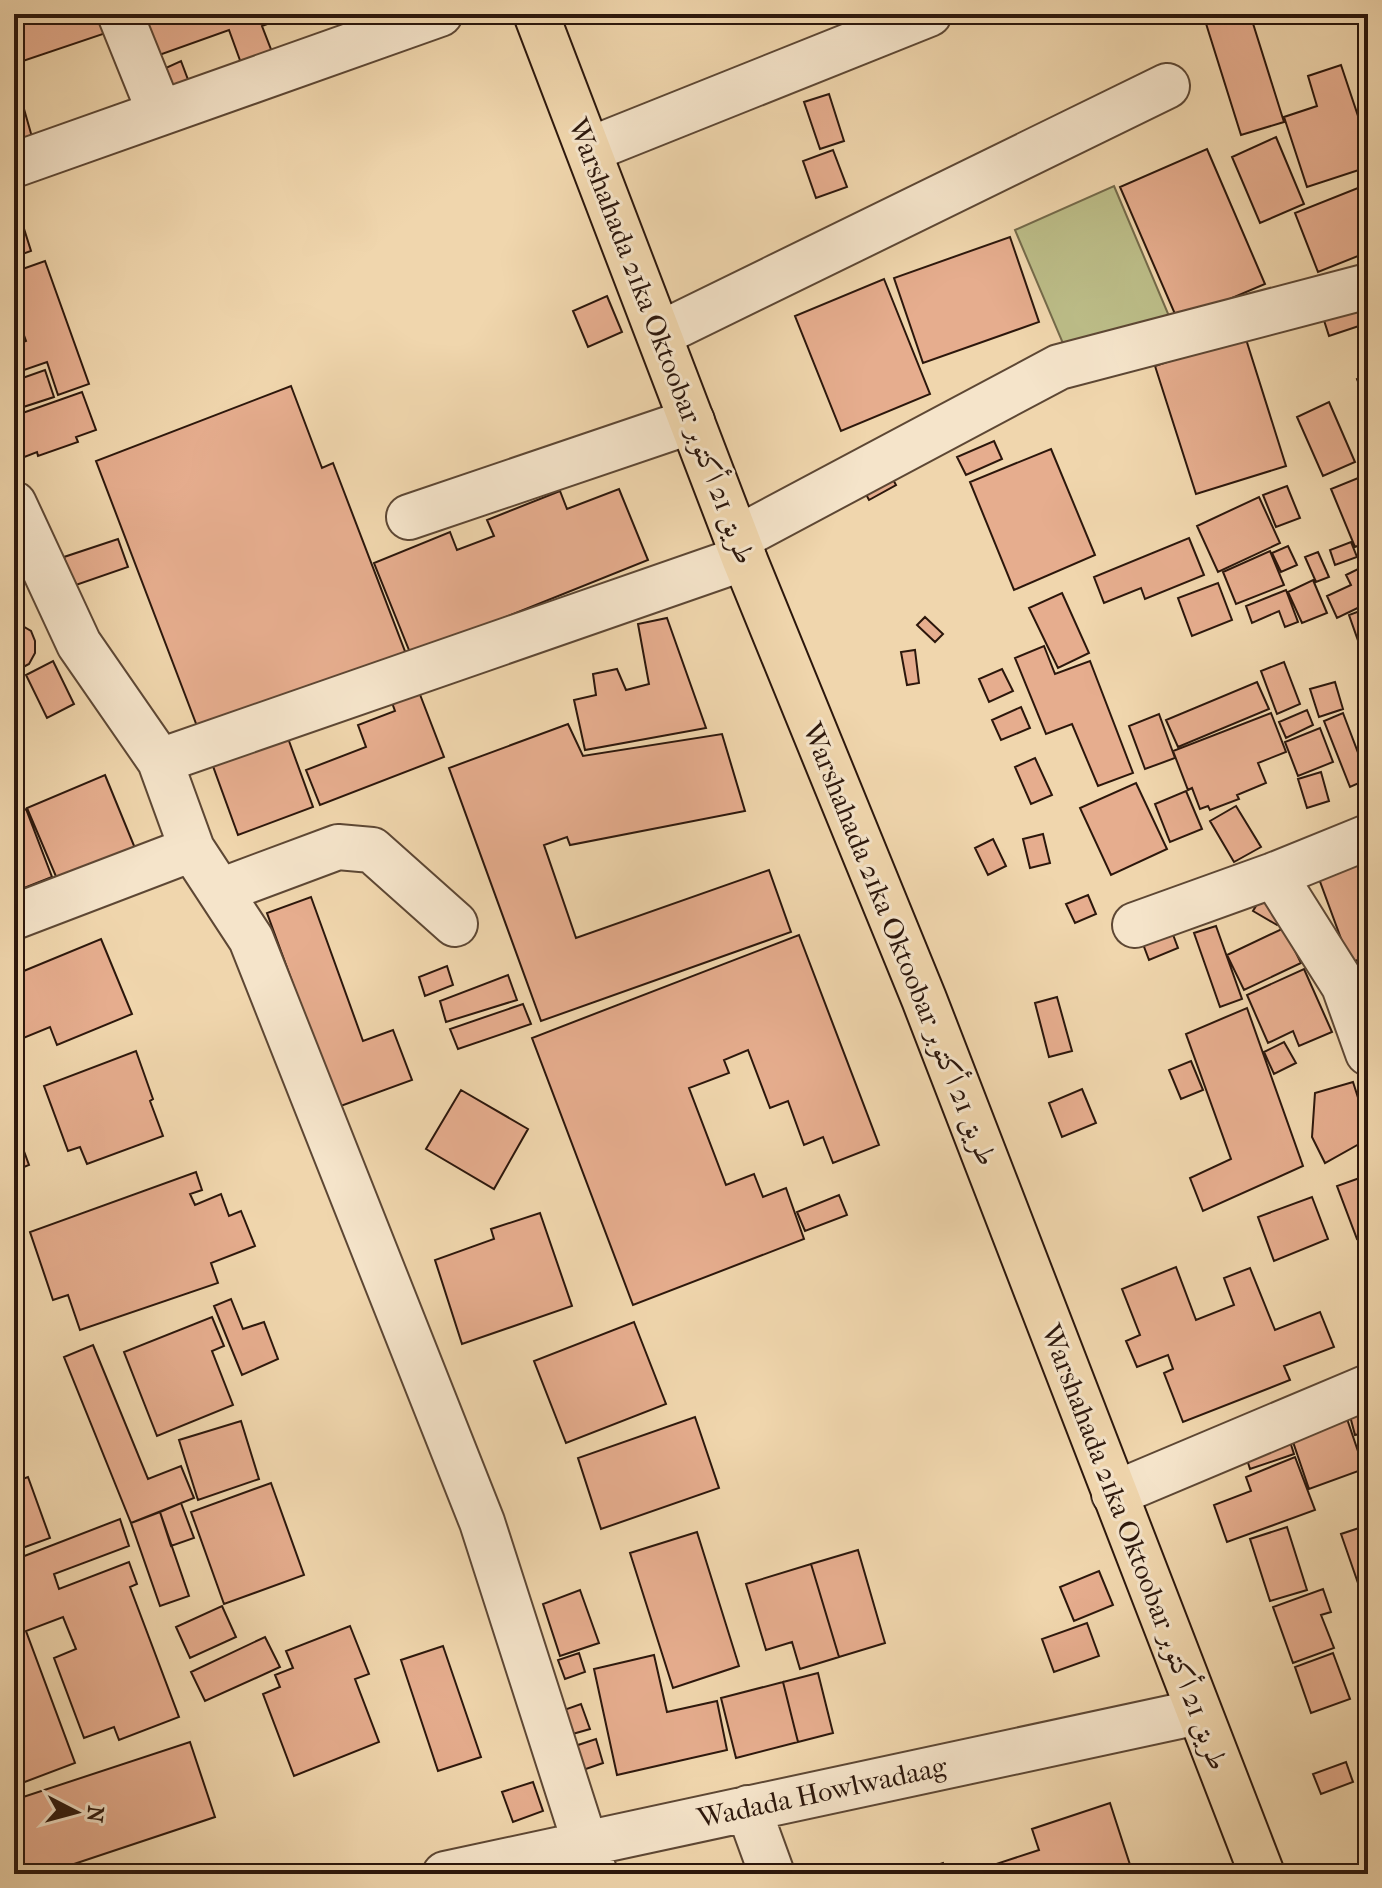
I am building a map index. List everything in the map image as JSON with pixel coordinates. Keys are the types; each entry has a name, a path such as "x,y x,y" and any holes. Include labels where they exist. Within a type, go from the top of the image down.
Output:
{"main road":[{"name":"Warshahada 21ka Oktoobar طريق 21 أكتوبر","path":"536,14 741,548 924,999 1262,1874"}],"street":[{"path":"120,14 160,113"},
{"path":"14,165 440,14"},
{"path":"589,150 929,14"},
{"path":"660,334 1167,86"},
{"path":"160,761 741,548 1059,367 1368,286"},
{"path":"409,517 692,421"},
{"path":"14,504 79,644 160,761 192,849 251,939 482,1522 589,1858"},
{"path":"1135,925 1368,837"},
{"path":"220,891 338,847 372,850 455,924"},
{"path":"14,917 192,849"},
{"path":"1274,875 1344,986 1368,1053"},
{"path":"1114,1494 1368,1387"},
{"name":"Wadada Howlwadaag","path":"445,1874 589,1858 748,1808 1198,1712"},
{"path":"748,1808 772,1874"}],"green space":[{"path":"1114,186 1169,316 1070,360 1015,230"}],"building":[{"path":"14,14 99,14 106,33 17,63 14,54"},
{"path":"131,14 293,14 262,26 272,52 241,63 229,30 148,59"},
{"path":"1203,14 1250,14 1284,122 1241,135"},
{"path":"181,61 190,85 166,94 157,72"},
{"path":"1341,65 1368,146 1368,167 1307,187 1284,117 1317,106 1308,76"},
{"path":"14,74 32,137 14,142"},
{"path":"829,94 844,141 820,149 804,102"},
{"path":"1276,137 1304,204 1260,223 1232,157"},
{"path":"1207,149 1265,284 1178,321 1120,187"},
{"path":"833,150 847,187 816,198 803,161"},
{"path":"1368,184 1368,252 1318,272 1295,213"},
{"path":"14,197 31,251 14,257"},
{"path":"1010,237 1039,322 923,363 894,278"},
{"path":"45,261 89,384 58,395 47,362 24,370 16,345 26,341 14,308 14,272"},
{"path":"884,279 930,394 841,431 795,316"},
{"path":"607,296 622,332 588,347 573,311"},
{"path":"1368,297 1368,323 1329,336 1321,311"},
{"path":"1245,336 1286,466 1196,494 1155,366"},
{"path":"45,370 54,397 14,410 14,381"},
{"path":"1368,375 1368,407 1357,379"},
{"path":"291,386 322,468 333,463 406,654 200,734 96,461"},
{"path":"82,392 96,430 76,437 78,442 14,461 14,416"},
{"path":"1329,402 1355,462 1323,476 1297,417"},
{"path":"994,441 1002,459 966,475 957,457"},
{"path":"1051,449 1095,555 1014,590 970,482"},
{"path":"888,470 896,485 869,500 861,485"},
{"path":"1368,474 1368,542 1355,547 1331,489"},
{"path":"1287,486 1300,518 1276,527 1263,495"},
{"path":"619,489 648,560 411,655 374,563 450,532 457,550 494,536 487,520 560,491 567,509"},
{"path":"1259,497 1280,543 1218,572 1197,526"},
{"path":"1189,538 1204,575 1145,599 1141,588 1104,603 1094,577"},
{"path":"118,539 128,567 73,586 64,557"},
{"path":"1351,542 1357,557 1335,565 1330,550"},
{"path":"1288,546 1297,565 1281,572 1272,553"},
{"path":"1270,551 1284,585 1236,604 1223,572"},
{"path":"1318,552 1329,577 1316,582 1305,557"},
{"path":"1362,567 1368,580 1368,603 1337,618 1327,596 1351,585 1346,575"},
{"path":"1313,580 1327,613 1302,623 1288,592"},
{"path":"1218,583 1232,620 1192,636 1178,598"},
{"path":"1286,590 1298,622 1285,627 1279,611 1252,623 1246,606"},
{"path":"1062,593 1089,653 1058,668 1029,608"},
{"path":"1368,608 1368,647 1361,649 1349,615"},
{"path":"925,617 943,634 935,642 917,625"},
{"path":"667,618 706,728 585,750 574,700 596,695 593,674 617,669 626,690 649,684 638,624"},
{"path":"14,621 31,631 35,653 29,664 14,672"},
{"path":"1044,646 1055,674 1090,661 1133,773 1098,786 1072,724 1046,734 1015,658"},
{"path":"915,650 919,683 907,685 901,652"},
{"path":"53,661 74,704 47,718 26,675"},
{"path":"1284,662 1300,704 1277,714 1261,671"},
{"path":"1002,669 1013,691 989,702 979,679"},
{"path":"414,679 444,757 320,805 306,770 366,747 358,725 395,711 387,689"},
{"path":"1257,682 1269,709 1178,747 1166,720"},
{"path":"1335,682 1343,709 1319,717 1310,689"},
{"path":"1021,707 1030,728 1001,740 992,720"},
{"path":"1307,710 1313,725 1286,738 1279,722"},
{"path":"1271,713 1286,752 1258,763 1266,783 1237,795 1239,799 1210,810 1208,806 1200,809 1192,788 1188,790 1173,751"},
{"path":"1343,713 1368,779 1350,787 1324,721"},
{"path":"1159,714 1175,758 1145,769 1129,726"},
{"path":"568,724 583,756 722,734 745,811 570,845 567,837 544,845 576,938 769,870 791,932 541,1021 449,768"},
{"path":"1320,728 1333,762 1298,776 1285,742"},
{"path":"285,730 313,807 238,835 210,758"},
{"path":"1035,758 1052,795 1031,804 1015,767"},
{"path":"1321,772 1329,801 1307,808 1298,779"},
{"path":"105,775 137,853 60,886 27,808"},
{"path":"1136,783 1167,849 1111,875 1080,808"},
{"path":"1186,791 1202,829 1170,842 1155,804"},
{"path":"1236,806 1261,847 1234,862 1210,821"},
{"path":"26,809 52,877 14,892 14,814"},
{"path":"1043,834 1050,863 1030,868 1023,839"},
{"path":"993,839 1006,866 988,875 975,848"},
{"path":"1368,858 1368,956 1350,963 1318,876"},
{"path":"1265,891 1288,906 1277,925 1253,911"},
{"path":"1088,895 1096,914 1075,923 1066,904"},
{"path":"311,897 363,1041 393,1030 412,1080 338,1107 267,913"},
{"path":"1169,924 1178,948 1149,960 1140,936"},
{"path":"1216,926 1242,999 1220,1007 1194,933"},
{"path":"1284,928 1301,963 1244,990 1227,955"},
{"path":"799,935 879,1145 833,1163 823,1137 804,1145 788,1101 770,1108 748,1050 724,1060 729,1073 689,1088 726,1185 754,1174 763,1197 786,1188 804,1239 633,1305 532,1038"},
{"path":"101,939 132,1014 57,1045 50,1027 21,1039 14,1021 14,975"},
{"path":"447,966 453,985 425,996 419,977"},
{"path":"1304,969 1332,1032 1299,1046 1293,1031 1268,1043 1247,995"},
{"path":"508,975 517,1000 446,1022 440,1001"},
{"path":"1057,997 1072,1051 1049,1057 1035,1003"},
{"path":"523,1004 531,1024 458,1049 450,1029"},
{"path":"1247,1008 1303,1166 1203,1211 1190,1178 1231,1159 1186,1034"},
{"path":"1284,1042 1296,1063 1274,1074 1264,1052"},
{"path":"136,1051 163,1136 87,1164 80,1147 68,1151 44,1086"},
{"path":"1191,1061 1203,1090 1181,1099 1169,1070"},
{"path":"1353,1082 1368,1120 1368,1139 1325,1163 1312,1137 1315,1093"},
{"path":"1082,1089 1096,1123 1062,1137 1049,1103"},
{"path":"461,1090 528,1129 494,1189 426,1149"},
{"path":"14,1124 29,1165 14,1171"},
{"path":"196,1172 202,1190 190,1194 195,1205 221,1194 229,1216 241,1211 255,1246 211,1263 218,1283 80,1330 68,1295 53,1300 30,1232"},
{"path":"1368,1175 1368,1236 1357,1239 1337,1186"},
{"path":"839,1195 847,1215 805,1231 797,1212"},
{"path":"1312,1197 1328,1239 1274,1261 1258,1217"},
{"path":"540,1213 572,1306 462,1344 435,1260 494,1239 491,1229"},
{"path":"1176,1267 1196,1320 1234,1305 1224,1278 1250,1268 1275,1330 1320,1312 1334,1347 1284,1366 1290,1380 1183,1422 1164,1373 1173,1369 1168,1355 1137,1367 1126,1341 1140,1335 1122,1289"},
{"path":"231,1299 243,1329 264,1322 278,1359 242,1375 214,1306"},
{"path":"212,1317 224,1346 212,1351 233,1405 157,1436 124,1352"},
{"path":"634,1322 666,1404 566,1443 534,1361"},
{"path":"93,1345 148,1479 181,1466 194,1498 131,1523 64,1357"},
{"path":"1363,1412 1368,1432 1355,1435 1350,1416"},
{"path":"1345,1413 1364,1469 1309,1489 1290,1433"},
{"path":"695,1417 719,1488 601,1529 578,1458"},
{"path":"241,1421 259,1479 198,1500 179,1440"},
{"path":"1286,1429 1294,1454 1250,1469 1242,1444"},
{"path":"1295,1457 1315,1510 1227,1542 1214,1505 1251,1491 1246,1477"},
{"path":"28,1477 50,1538 14,1551 14,1482"},
{"path":"271,1483 304,1575 224,1604 191,1512"},
{"path":"181,1503 194,1538 171,1546 160,1512"},
{"path":"160,1512 189,1596 160,1606 131,1523"},
{"path":"120,1519 129,1546 54,1574 59,1589 129,1562 137,1584 130,1587 179,1717 119,1740 114,1727 84,1738 54,1658 76,1649 63,1617 26,1631 75,1763 14,1786 14,1560"},
{"path":"1368,1525 1368,1582 1359,1586 1341,1534"},
{"path":"1287,1527 1307,1590 1270,1601 1250,1539"},
{"path":"697,1532 739,1666 673,1688 630,1553"},
{"path":"858,1550 885,1643 839,1657 811,1564"},
{"path":"811,1564 839,1657 800,1669 792,1642 766,1650 746,1584"},
{"path":"1099,1571 1113,1605 1074,1621 1060,1587"},
{"path":"1323,1589 1331,1612 1321,1615 1334,1648 1293,1663 1273,1607"},
{"path":"580,1590 599,1643 560,1656 543,1604"},
{"path":"222,1606 236,1637 190,1658 176,1627"},
{"path":"1087,1623 1099,1656 1054,1672 1042,1639"},
{"path":"350,1626 369,1674 355,1679 379,1742 294,1776 263,1694 280,1687 275,1675 293,1668 286,1651"},
{"path":"265,1637 280,1667 205,1701 191,1672"},
{"path":"443,1646 481,1757 438,1771 401,1660"},
{"path":"579,1653 585,1672 565,1679 558,1660"},
{"path":"1333,1653 1350,1699 1311,1713 1295,1667"},
{"path":"654,1655 667,1712 717,1701 727,1750 617,1775 594,1669"},
{"path":"818,1673 833,1733 798,1742 783,1682"},
{"path":"783,1682 798,1742 736,1758 721,1698"},
{"path":"581,1704 590,1729 569,1735 561,1711"},
{"path":"596,1739 603,1763 583,1770 575,1746"},
{"path":"190,1742 215,1817 44,1874 14,1874 14,1800"},
{"path":"1346,1762 1353,1782 1321,1794 1313,1774"},
{"path":"533,1782 543,1811 513,1822 502,1792"},
{"path":"1110,1803 1133,1874 1000,1874 996,1864 1039,1850 1032,1829"},
{"path":"943,1863 946,1874 910,1874"}]}
